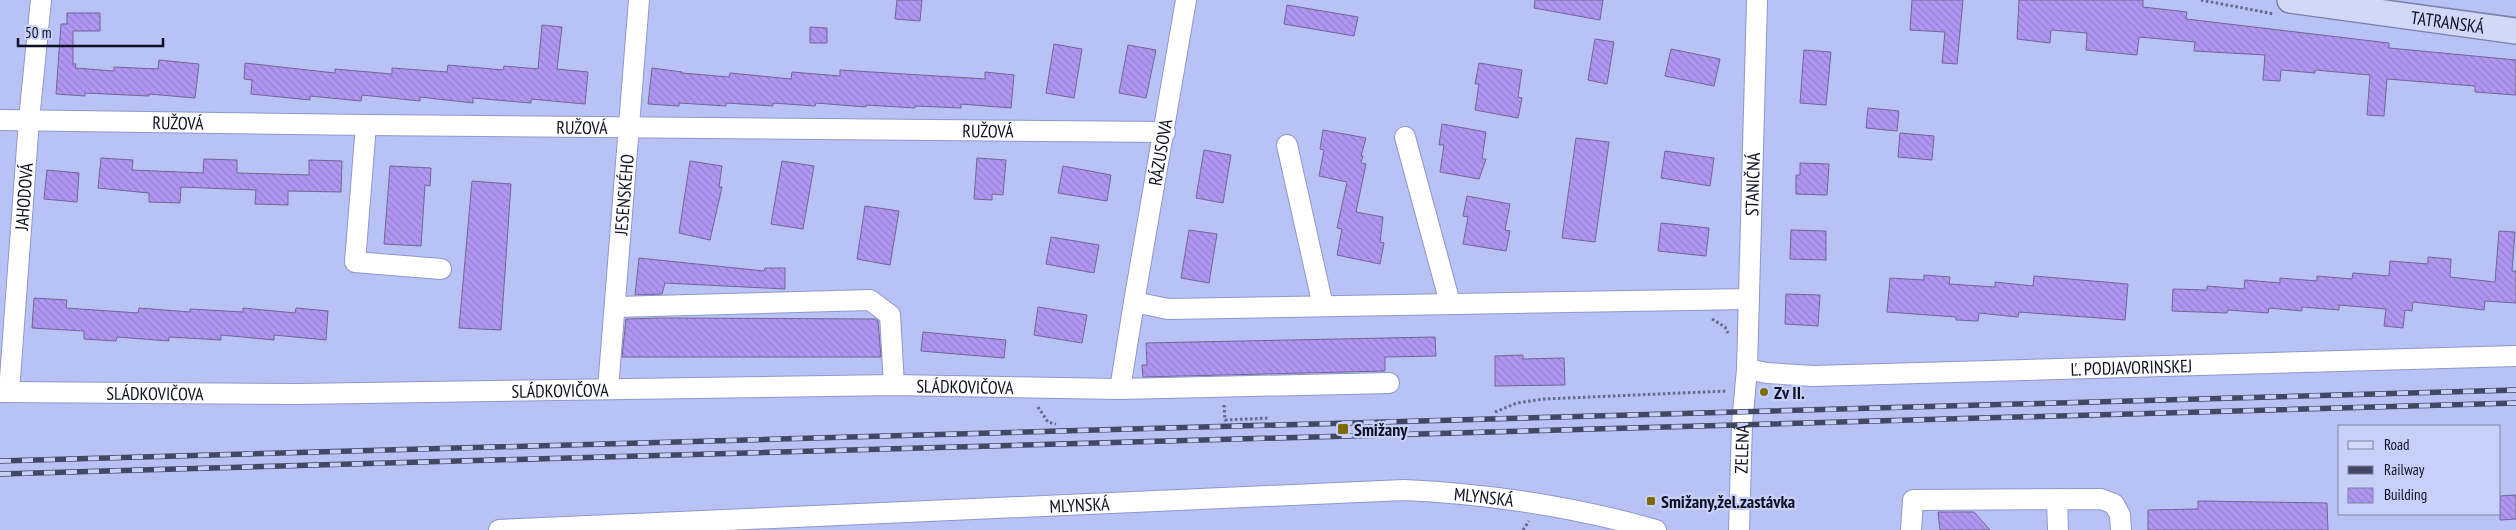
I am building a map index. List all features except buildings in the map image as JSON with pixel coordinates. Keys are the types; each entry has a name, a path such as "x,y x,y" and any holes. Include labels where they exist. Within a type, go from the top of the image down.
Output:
{"main road":[{"name":"TATRANSKÁ","path":"2290,0 2516,31"}],"street":[{"name":"JAHODOVÁ","path":"5,392 41,0"},
{"name":"JESENSKÉHO","path":"608,389 639,0"},
{"name":"RÁZUSOVA","path":"1120,389 1186,0"},
{"name":"STANIČNÁ","path":"1746,377 1757,0"},
{"name":"RUŽOVÁ","path":"0,120 366,126 630,126 1165,132"},
{"path":"366,126 355,262 441,270"},
{"path":"1405,137 1450,303"},
{"path":"1287,145 1323,306"},
{"path":"1134,302 1168,309 1749,298"},
{"path":"615,307 870,300 890,315 894,385"},
{"name":"Ľ. PODJAVORINSKEJ","path":"1746,377 1767,373 1813,376 2516,356"},
{"name":"ZELENÁ","path":"1739,530 1746,377"},
{"name":"SLÁDKOVIČOVA","path":"5,392 297,394 894,385 1120,389 1389,383"},
{"name":"MLYNSKÁ","path":"499,530 1404,490 1458,492 1533,501 1603,515 1656,530"},
{"path":"2057,499 2058,530"},
{"path":"1911,530 1913,500 2057,499 2101,499 2114,504 2120,515 2121,530"}],"path":[{"path":"1710,318 1724,327 1729,335"},
{"path":"1495,412 1517,403 1544,399 1717,393 1746,377"},
{"path":"1224,420 1270,418"}],"railway":[{"path":"0,461 2516,390"},
{"path":"0,474 2516,403"}],"place":[{"name":"Zv II.","path":"1764,392"},
{"name":"Smižany","path":"1343,429"},
{"name":"Smižany,žel.zastávka","path":"1651,501"}]}
